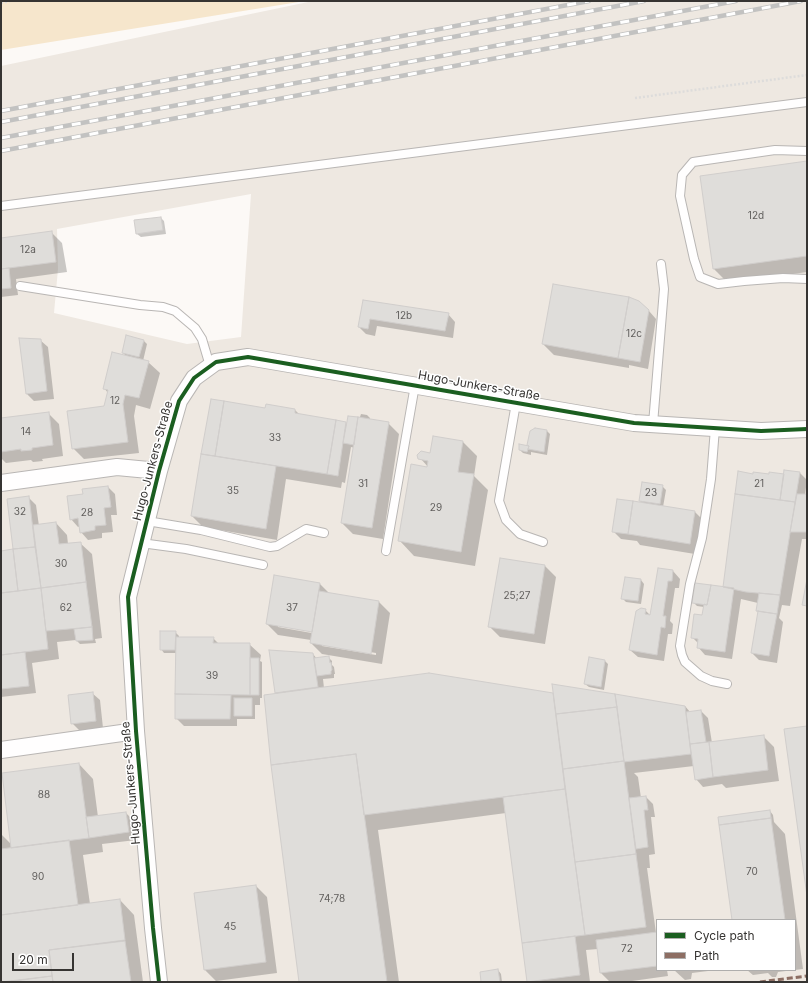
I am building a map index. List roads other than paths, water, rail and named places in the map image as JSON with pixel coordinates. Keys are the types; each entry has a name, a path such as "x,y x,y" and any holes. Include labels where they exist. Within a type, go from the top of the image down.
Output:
{"street":[{"name":"Hugo-Junkers-Straße","path":"159,982 136,731 128,597 159,471 179,401 194,378 216,362 248,357 634,423 761,431 807,429"},
{"name":"Hugo-Junkers-Straße","path":"1,483 117,467 159,471"},
{"name":"Hugo-Junkers-Straße","path":"1,750 136,731"}],"lane":[{"path":"1,206 807,102"},
{"path":"807,151 775,150 693,162 682,175 680,196 694,259 700,277 718,284 744,280 783,278 807,279"},
{"path":"653,424 664,289 661,264"},
{"path":"20,286 140,305 163,307 175,311 196,328 202,339 210,366"},
{"path":"386,551 415,386"},
{"path":"516,403 499,501 506,520 520,534 543,542"},
{"path":"715,428 711,479 702,538 690,584 680,646 685,662 701,676 712,681 727,684"},
{"path":"147,521 200,530 270,547 277,546 306,530 324,533"},
{"path":"141,543 186,549 263,565"}],"railway":[{"path":"1,111 589,1"},
{"path":"1,122 644,1"},
{"path":"1,138 736,1"},
{"path":"1,151 801,1"}]}
